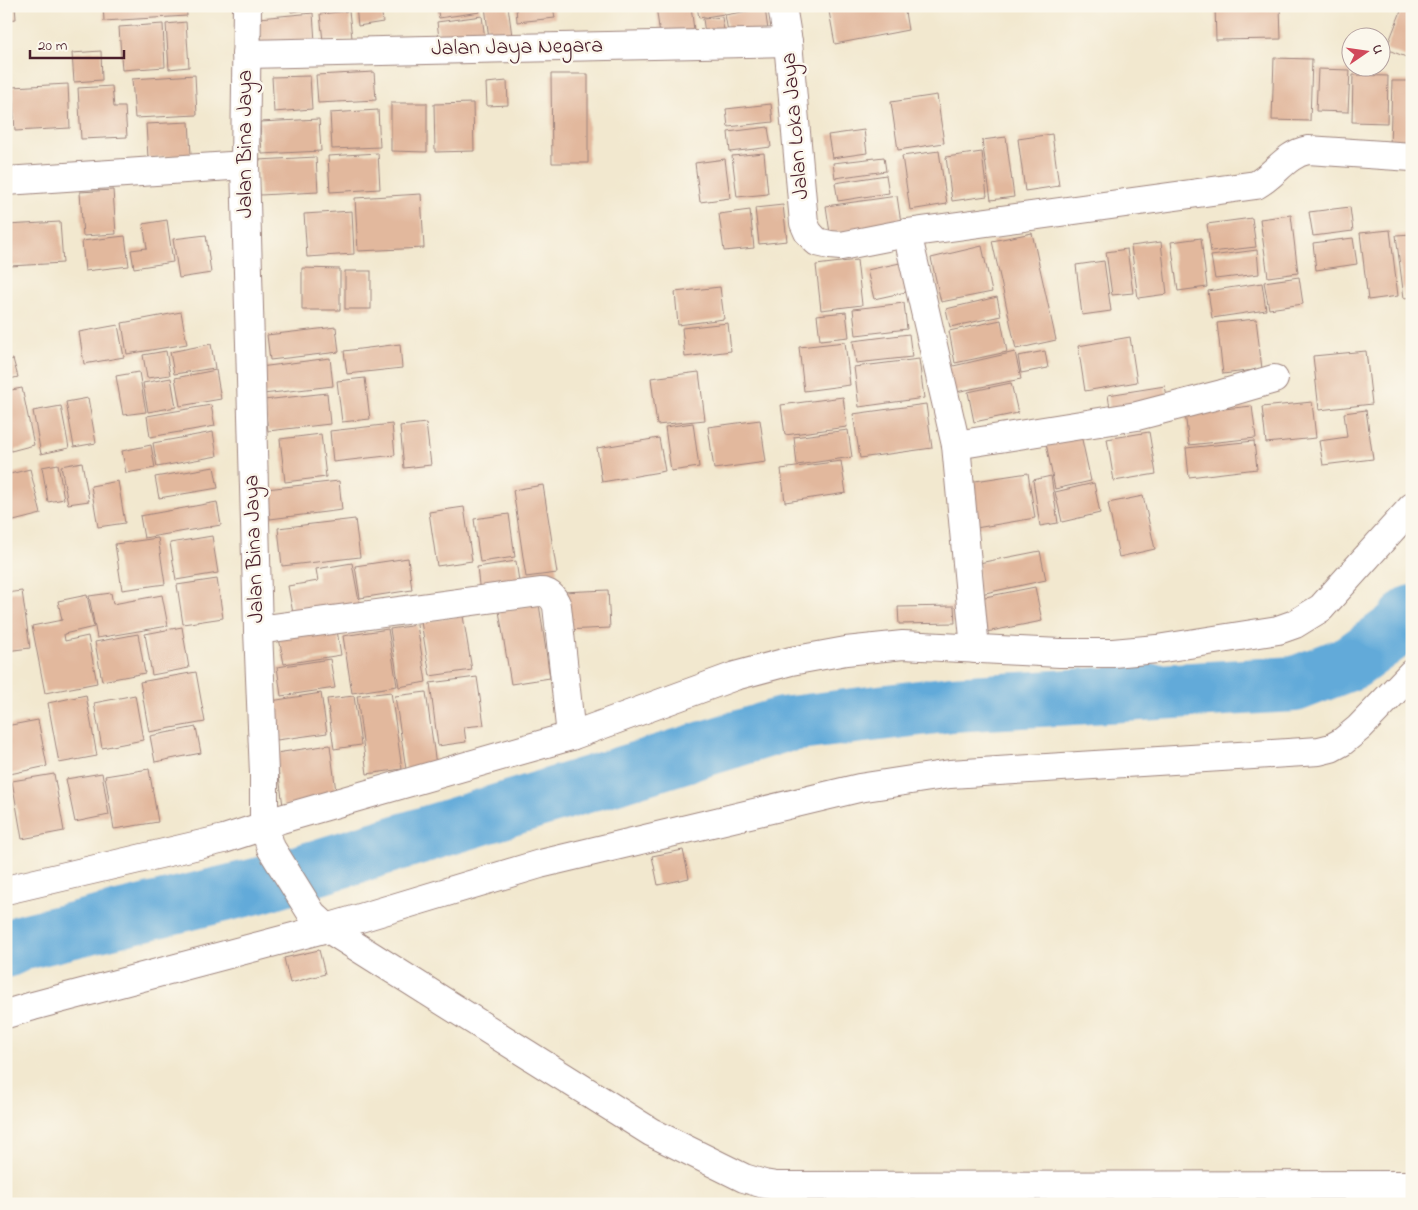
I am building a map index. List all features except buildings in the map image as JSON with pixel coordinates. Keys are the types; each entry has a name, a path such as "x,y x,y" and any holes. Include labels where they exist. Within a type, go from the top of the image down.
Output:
{"street":[{"name":"Jalan Bina Jaya","path":"247,6 245,165 258,630 268,837"},
{"name":"Jalan Loka Jaya","path":"782,6 788,42 804,223 808,232 817,242 841,246 907,233"},
{"name":"Jalan Jaya Negara","path":"246,54 788,42"},
{"path":"975,649 956,445 907,233 1256,185 1265,181 1292,156 1308,150 1412,157"},
{"path":"6,181 245,165"},
{"path":"956,445 1137,416 1274,379"},
{"path":"6,890 224,839 268,837 281,820 571,736 735,676 791,661 846,651 904,645 1060,654 1113,653 1157,649 1278,630 1295,624 1320,608 1412,507"},
{"path":"258,630 545,592 555,600 557,606 571,736"},
{"path":"6,1014 320,921 540,864 859,788 950,774 1319,752 1342,742 1359,728 1412,673"},
{"path":"268,837 320,921 651,1132 744,1178 776,1186 1412,1185"}],"waterway":[{"path":"6,950 23,942 257,886 782,725 952,704 1295,684 1352,662 1396,630 1412,613"}]}
